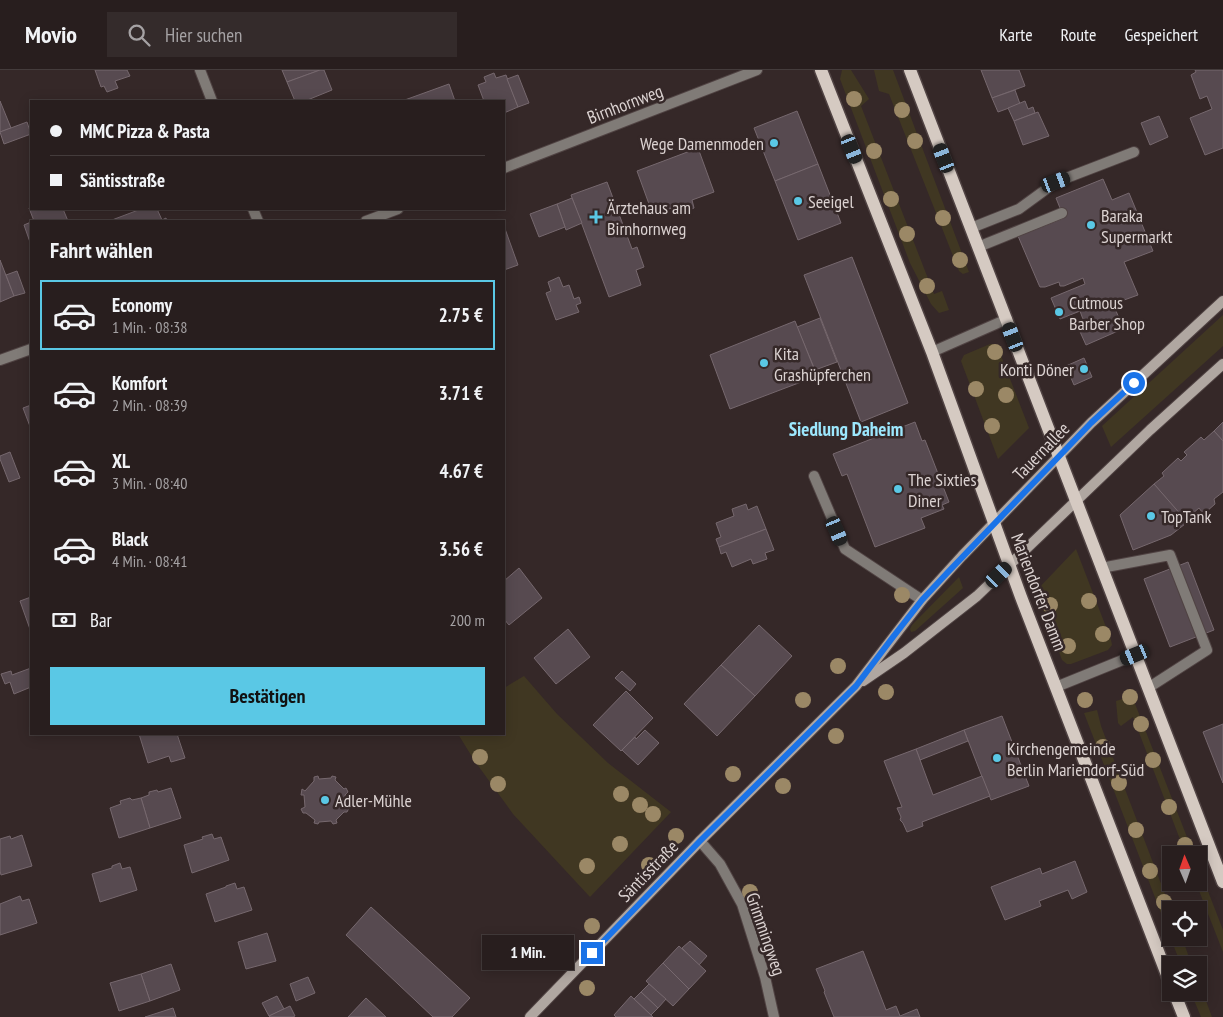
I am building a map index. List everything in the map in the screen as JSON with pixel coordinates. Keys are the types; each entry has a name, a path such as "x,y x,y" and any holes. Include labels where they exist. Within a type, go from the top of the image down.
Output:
{"main road":[{"name":"Mariendorfer Damm","path":"821,70 932,352 994,523 1162,962"},
{"path":"910,70 1223,882"},
{"path":"1178,1001 1184,1017"}],"street":[{"path":"200,70 212,100"},
{"name":"Birnhornweg","path":"505,168 757,70"},
{"path":"971,228 1019,209 1056,182 1134,152"},
{"path":"369,220 395,210"},
{"path":"978,247 1062,213"},
{"name":"Tauernallee","path":"994,523 1091,423 1223,301"},
{"path":"932,352 1007,320"},
{"path":"0,360 30,348"},
{"path":"1076,501 1223,364"},
{"path":"814,476 844,549 922,600"},
{"name":"Säntisstraße","path":"856,686 968,603 1076,501"},
{"name":"Säntisstraße","path":"530,1017 700,841 856,686 922,600 994,523"},
{"path":"1102,568 1170,555 1207,650 1148,688"},
{"path":"1056,687 1135,655"},
{"name":"Grimmingweg","path":"700,841 720,864 742,904 765,977 774,1017"}],"shaded area":[{"path":"842,70 851,70 869,99 861,106 934,294 942,291 949,310 939,313 931,304 910,263 840,79"},
{"path":"874,70 893,70 969,272 963,274 959,271 889,94 879,91"},
{"path":"1223,315 1223,346 1111,447 1102,426"},
{"path":"990,344 995,344 998,348 1029,428 998,459 961,361 964,355"},
{"path":"1076,549 1112,645 1108,650 1067,664 1062,660 1036,591"},
{"path":"959,577 963,588 915,631 911,632 912,625"},
{"path":"524,676 557,714 608,763 671,812 590,897 513,814 474,760 459,735 505,735 505,687"},
{"path":"1132,696 1190,846 1183,846 1133,717 1121,726 1118,723 1116,701"},
{"path":"1097,710 1101,726 1162,886 1162,891 1164,891 1168,901 1162,901 1162,916 1084,713"},
{"path":"1199,891 1208,891 1223,930 1223,952 1207,911 1207,901 1203,901"},
{"path":"1174,946 1185,946 1189,956 1178,956"},
{"path":"1194,1001 1206,1001 1212,1017 1201,1017"}],"building":[{"path":"95,70 127,70 130,76 115,81 118,88 107,92 104,86 101,87"},
{"path":"282,70 320,70 287,82"},
{"path":"324,70 332,90 307,100 295,100 287,82"},
{"path":"981,70 1019,70 1025,86 992,98"},
{"path":"1195,70 1223,70 1223,148 1205,155 1190,118 1212,109 1207,96 1200,99 1191,75 1196,72"},
{"path":"494,73 496,78 506,75 518,107 505,113 505,100 484,100 478,85 486,82 484,77"},
{"path":"518,75 529,103 518,107 507,79"},
{"path":"449,84 455,100 405,100"},
{"path":"1015,90 1020,104 998,112 992,98"},
{"path":"0,101 11,128 0,132"},
{"path":"1025,101 1028,109 1033,107 1035,113 1014,121 1008,108"},
{"path":"797,111 818,164 775,181 754,128"},
{"path":"1038,112 1049,136 1023,145 1014,121"},
{"path":"1159,116 1168,137 1150,145 1141,123"},
{"path":"27,122 30,134 4,144 0,132"},
{"path":"698,148 714,192 692,200 694,208 687,211 685,203 653,215 637,171"},
{"path":"818,164 841,223 798,240 775,181"},
{"path":"1103,179 1112,200 1129,193 1153,251 1124,262 1138,295 1113,304 1122,325 1121,328 1086,345 1077,325 1084,322 1080,311 1060,319 1051,298 1085,284 1083,278 1064,286 1060,286 1059,282 1040,287 1018,236 1064,218 1056,198"},
{"path":"607,182 632,249 637,247 644,267 636,270 641,285 609,297 571,195"},
{"path":"572,198 582,223 566,230 557,204"},
{"path":"557,204 565,227 539,237 530,214"},
{"path":"29,208 30,210 63,210 68,220 34,220"},
{"path":"138,210 157,210 162,220 112,220"},
{"path":"30,222 30,242 24,225"},
{"path":"505,229 518,265 505,270"},
{"path":"852,257 908,403 861,422 804,275"},
{"path":"0,260 14,296 0,302"},
{"path":"17,271 25,293 14,296 6,275"},
{"path":"559,277 563,287 569,285 574,299 579,297 581,303 576,305 579,312 556,320 546,293 551,291 548,282"},
{"path":"820,318 837,362 815,370 797,327"},
{"path":"795,321 817,376 730,409 710,355"},
{"path":"1084,358 1092,377 1074,385 1066,366"},
{"path":"30,405 30,426 23,408"},
{"name":"The Sixties Diner","path":"915,422 922,441 925,440 949,502 942,505 944,509 921,518 925,528 875,547 847,474 842,476 833,454"},
{"path":"1223,422 1223,441 1214,431"},
{"path":"1214,431 1223,441 1223,492 1214,499 1215,504 1206,512 1202,512 1199,508 1185,520 1154,484 1164,476 1162,473 1178,458 1181,461 1187,455 1184,452 1201,437 1204,440"},
{"path":"10,452 20,478 9,482 0,456"},
{"name":"TopTank","path":"1154,484 1183,517 1185,524 1171,535 1133,550 1120,515"},
{"path":"746,504 748,510 757,506 766,529 719,547 716,539 721,537 716,523 734,516 732,509"},
{"path":"766,529 774,550 765,553 767,559 753,564 751,559 732,567 726,552 721,554 719,547"},
{"path":"1188,562 1214,630 1170,647 1144,579"},
{"path":"519,568 542,598 509,625 505,620 505,580"},
{"path":"30,597 30,629 20,601"},
{"path":"759,625 792,656 755,696 721,665"},
{"path":"568,629 590,657 556,684 534,658"},
{"path":"721,665 755,696 717,736 684,704"},
{"path":"30,668 30,687 14,694 10,682 5,684 1,674 11,671 12,675"},
{"path":"622,671 636,684 630,691 615,678"},
{"path":"626,691 653,718 621,751 593,725"},
{"name":"Kirchengemeinde Berlin Mariendorf-Süd","path":"1002,716 1029,786 991,800 964,730"},
{"path":"1223,724 1223,783 1203,732"},
{"path":"645,730 659,743 638,765 622,750"},
{"path":"964,730 968,741 920,760 916,749"},
{"path":"139,735 177,735 185,758 171,762 169,756 148,763"},
{"path":"916,749 933,795 982,776 990,796 922,822 923,826 907,832 900,820 901,817 897,808 902,807 884,761"},
{"name":"Adler-Mühle","path":"318,776 319,779 336,777 335,780 344,789 346,788 348,792 345,795 346,806 349,808 347,812 344,812 336,820 337,823 333,824 331,821 314,823 315,820 306,813 303,813 301,809 305,807 304,795 301,795 302,789 305,791 314,781 314,777"},
{"path":"171,788 181,818 150,828 141,798 149,795 149,792 157,790 158,792"},
{"path":"130,798 132,800 141,798 150,828 119,838 110,808 121,804 120,801"},
{"path":"212,834 214,839 221,837 229,860 192,873 184,845"},
{"path":"22,835 32,866 1,875 0,839 10,836 11,839"},
{"path":"1075,861 1087,892 1072,899 1068,890 1039,901 1041,906 1005,920 991,887 1040,868 1042,874"},
{"path":"120,863 122,869 130,867 137,890 100,902 92,874 112,868 112,866"},
{"path":"235,883 237,889 244,887 252,910 215,922 206,894"},
{"path":"20,896 22,901 29,899 37,923 0,935 0,904"},
{"path":"371,907 470,998 452,1017 433,1017 346,935"},
{"path":"267,933 276,961 246,969 238,942"},
{"path":"690,941 707,956 699,965 682,948"},
{"path":"679,946 706,971 689,989 663,963"},
{"path":"863,951 886,1010 896,1006 900,1016 917,1009 920,1017 834,1017 816,969"},
{"path":"663,963 689,989 673,1006 646,981"},
{"path":"171,964 180,990 150,1001 141,974"},
{"path":"141,974 150,1001 119,1011 110,983"},
{"path":"308,977 315,993 296,1001 290,984"},
{"path":"649,984 666,999 658,1008 641,992"},
{"path":"641,992 658,1008 651,1015 634,999"},
{"path":"277,996 284,1009 269,1016 262,1003"},
{"path":"631,996 653,1017 616,1017 614,1015"},
{"path":"366,998 386,1017 348,1017"},
{"path":"290,1006 295,1016 293,1017 269,1016"},
{"path":"173,1008 176,1017 145,1017"}],"place":[{"name":"Wege Damenmoden","path":"774,143"},
{"name":"Seeigel","path":"798,201"},
{"name":"Ärztehaus am Birnhornweg","path":"596,217"},
{"name":"Baraka Supermarkt","path":"1091,225"},
{"name":"Cutmous Barber Shop","path":"1059,312"},
{"name":"Kita Grashüpferchen","path":"764,363"},
{"name":"Konti Döner","path":"1084,369"},
{"name":"The Sixties Diner","path":"898,489"},
{"name":"TopTank","path":"1151,516"},
{"name":"Kirchengemeinde Berlin Mariendorf-Süd","path":"997,758"},
{"name":"Adler-Mühle","path":"325,800"}],"district":[{"name":"Siedlung Daheim","path":"846,429"}],"route":[{"path":"592,953 700,841 856,686 922,600 1091,423 1134,383"}]}
